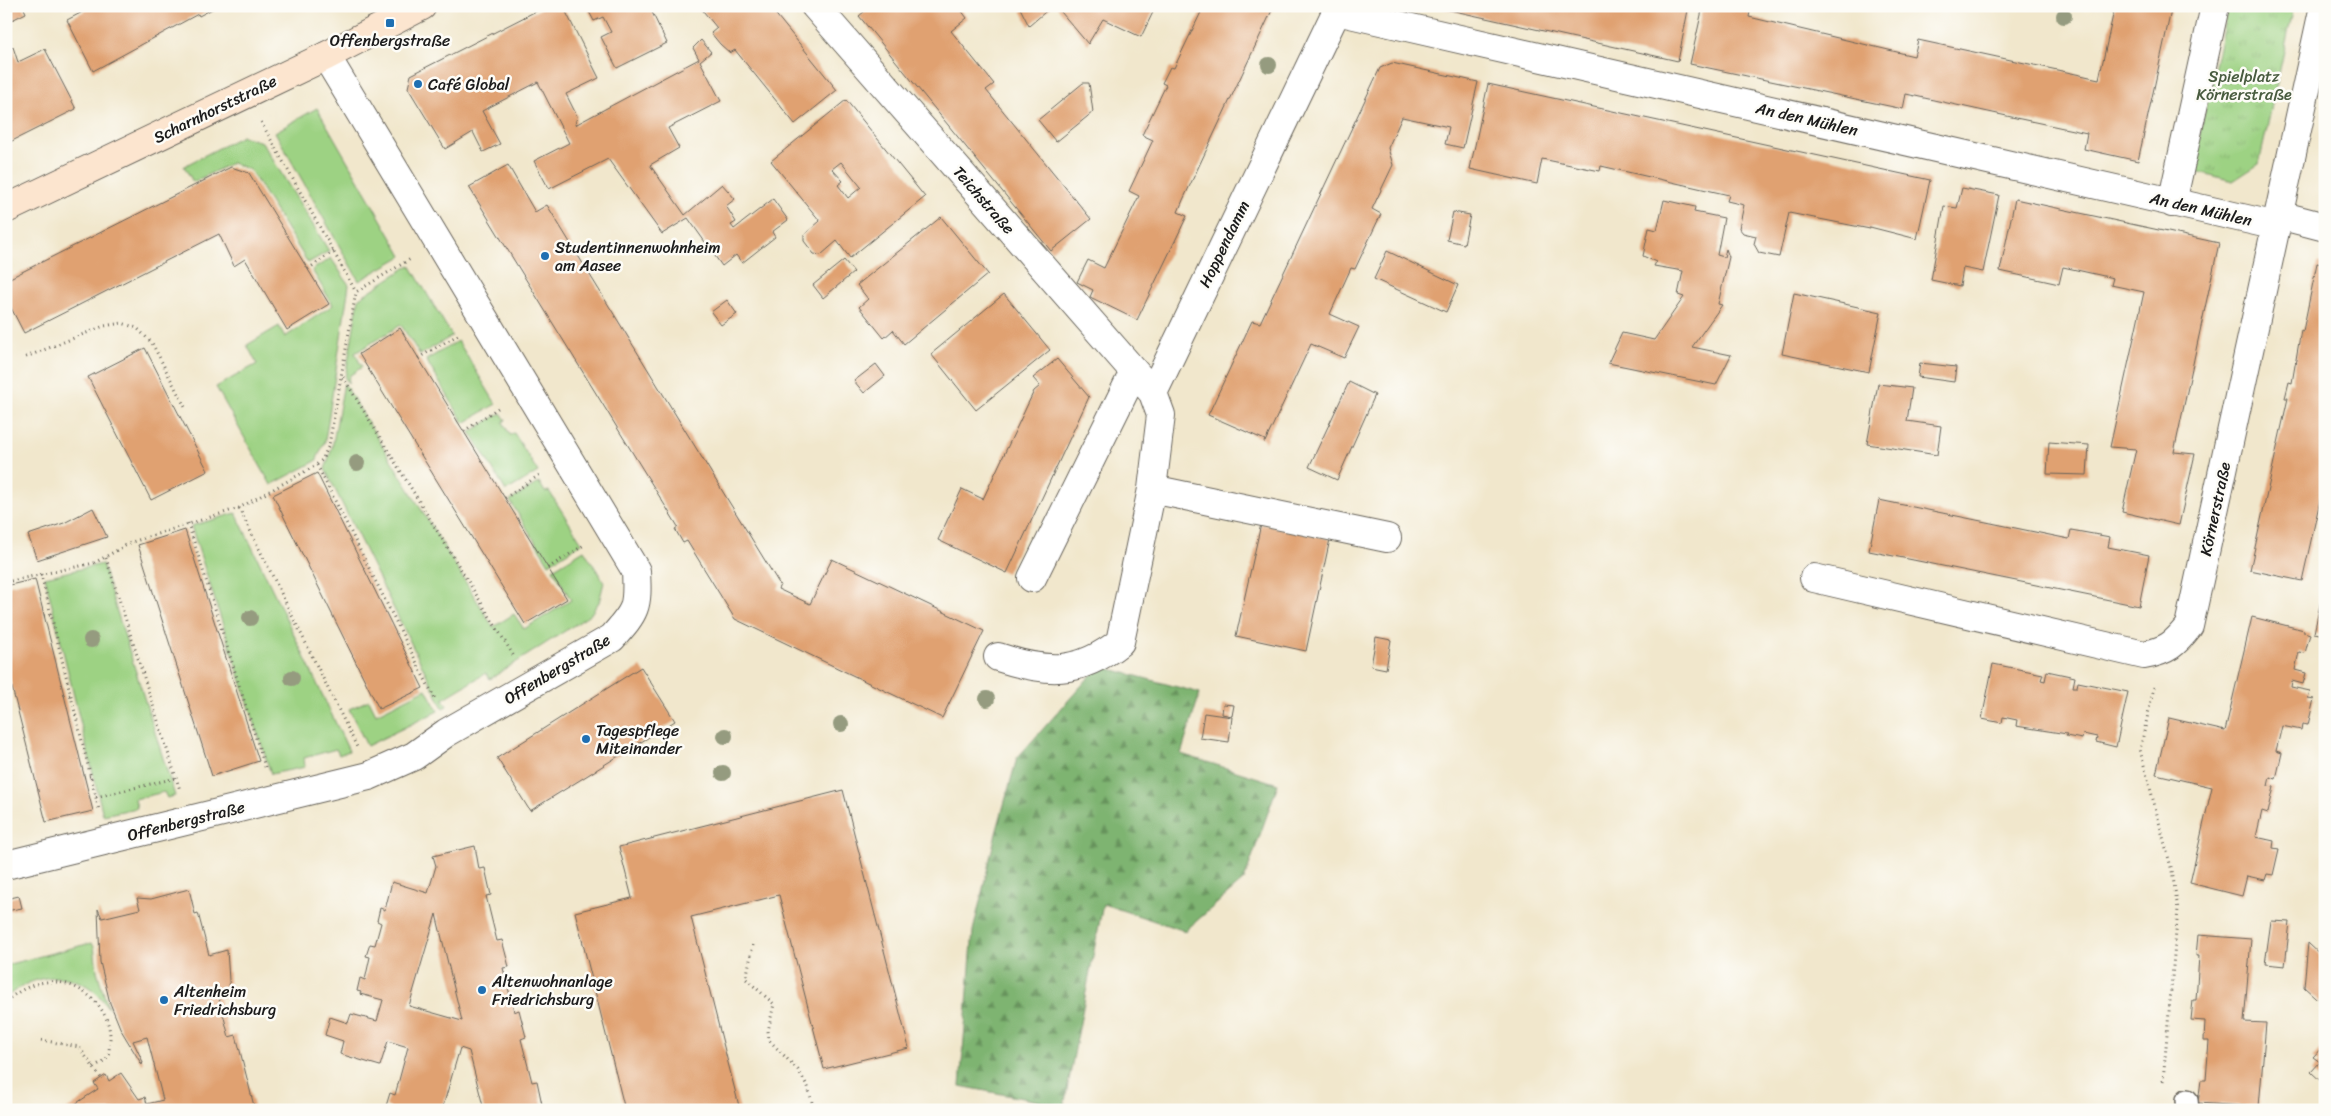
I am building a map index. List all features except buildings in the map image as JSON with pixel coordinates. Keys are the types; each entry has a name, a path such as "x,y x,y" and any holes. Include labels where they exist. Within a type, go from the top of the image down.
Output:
{"street":[{"name":"Scharnhorststraße","path":"6,209 326,56 422,6"},
{"name":"Teichstraße","path":"815,6 1153,393"},
{"path":"2172,203 2215,6"},
{"name":"Körnerstraße","path":"2162,652 2177,641 2189,626 2324,6"},
{"name":"An den Mühlen","path":"1338,9 2172,203 2325,227"},
{"name":"Hoppendamm","path":"1153,393 1338,9"},
{"name":"Offenbergstraße","path":"6,865 371,776 414,756 452,730 612,638 631,616 636,604 636,571 326,56"},
{"path":"1032,578 1134,372"},
{"path":"998,657 1028,667 1049,669 1078,666 1111,650 1120,642 1152,490 1161,415 1153,393"},
{"path":"1152,490 1387,538"},
{"path":"1814,578 2144,655 2162,652"}],"path":[{"path":"6,582 94,563 132,542 239,508 317,465 329,446 356,292 261,122"},
{"path":"356,292 438,242"},
{"path":"308,269 334,251"},
{"path":"418,358 484,319"},
{"path":"26,357 104,326 122,323 137,328 152,343 185,407"},
{"path":"342,377 532,685"},
{"path":"464,431 526,389"},
{"path":"505,498 567,456"},
{"path":"317,465 372,580 452,730"},
{"path":"239,508 371,776"},
{"path":"188,523 224,645 251,721 275,799"},
{"path":"548,568 610,529"},
{"path":"106,558 190,820"},
{"path":"197,570 202,568"},
{"path":"41,574 106,840"},
{"path":"44,616 51,615"},
{"path":"2162,652 2140,750 2172,871 2178,909 2163,1091"},
{"path":"407,655 411,653"},
{"path":"64,696 71,694"},
{"path":"247,723 251,721"},
{"path":"84,777 90,776"},
{"path":"96,797 176,778"},
{"path":"753,945 746,980 774,1004 768,1031 769,1040 798,1070 808,1087 814,1110"},
{"path":"6,1001 28,987 41,982 69,985 82,990 103,1010 110,1035 109,1052 105,1060 93,1067"},
{"path":"41,1040 77,1046 101,1078"}],"green space":[{"name":"Spielplatz Körnerstraße","path":"2228,6 2294,6 2259,164 2233,181 2192,170"},
{"path":"317,108 402,256 359,281 275,132"},
{"path":"242,136 262,142 329,251 308,263 250,170 232,163 193,182 184,166"},
{"path":"331,258 349,285 325,441 316,461 271,485 216,387 257,364 247,345 279,326 285,337 333,305 312,270"},
{"path":"410,265 452,336 420,355 401,325 355,353 362,367 349,376 348,383 345,378 359,298"},
{"path":"458,341 496,404 464,423 426,360"},
{"path":"344,383 493,627 514,614 524,629 571,600 553,569 584,550 604,582 599,602 590,615 490,679 486,673 443,699 447,706 443,708 325,469 332,448"},
{"path":"501,413 506,420 503,422 510,435 514,433 538,472 506,491 470,432"},
{"path":"539,482 545,492 549,491 582,543 549,564 510,501"},
{"path":"236,513 349,751 339,755 336,749 304,758 305,767 271,774 191,526"},
{"path":"102,564 175,796 167,798 164,792 135,799 137,808 103,815 45,577"},
{"path":"1099,666 1200,693 1181,754 1278,784 1244,880 1185,931 1103,904 1064,1106 960,1086 973,931 995,837 1017,758"},
{"path":"426,689 438,711 367,746 349,709 369,700 376,714"},
{"path":"91,943 94,946 97,971 108,1008 98,995 87,986 75,980 62,978 48,978 35,981 9,995 6,993 6,965"}],"place":[{"name":"Offenbergstraße","path":"390,23"},
{"name":"Café Global","path":"418,84"},
{"name":"Studentinnenwohnheim am Aasee","path":"545,256"},
{"name":"Tagespflege Miteinander","path":"586,739"},
{"name":"Altenwohnanlage Friedrichsburg","path":"482,990"},
{"name":"Altenheim Friedrichsburg","path":"164,1000"}]}
